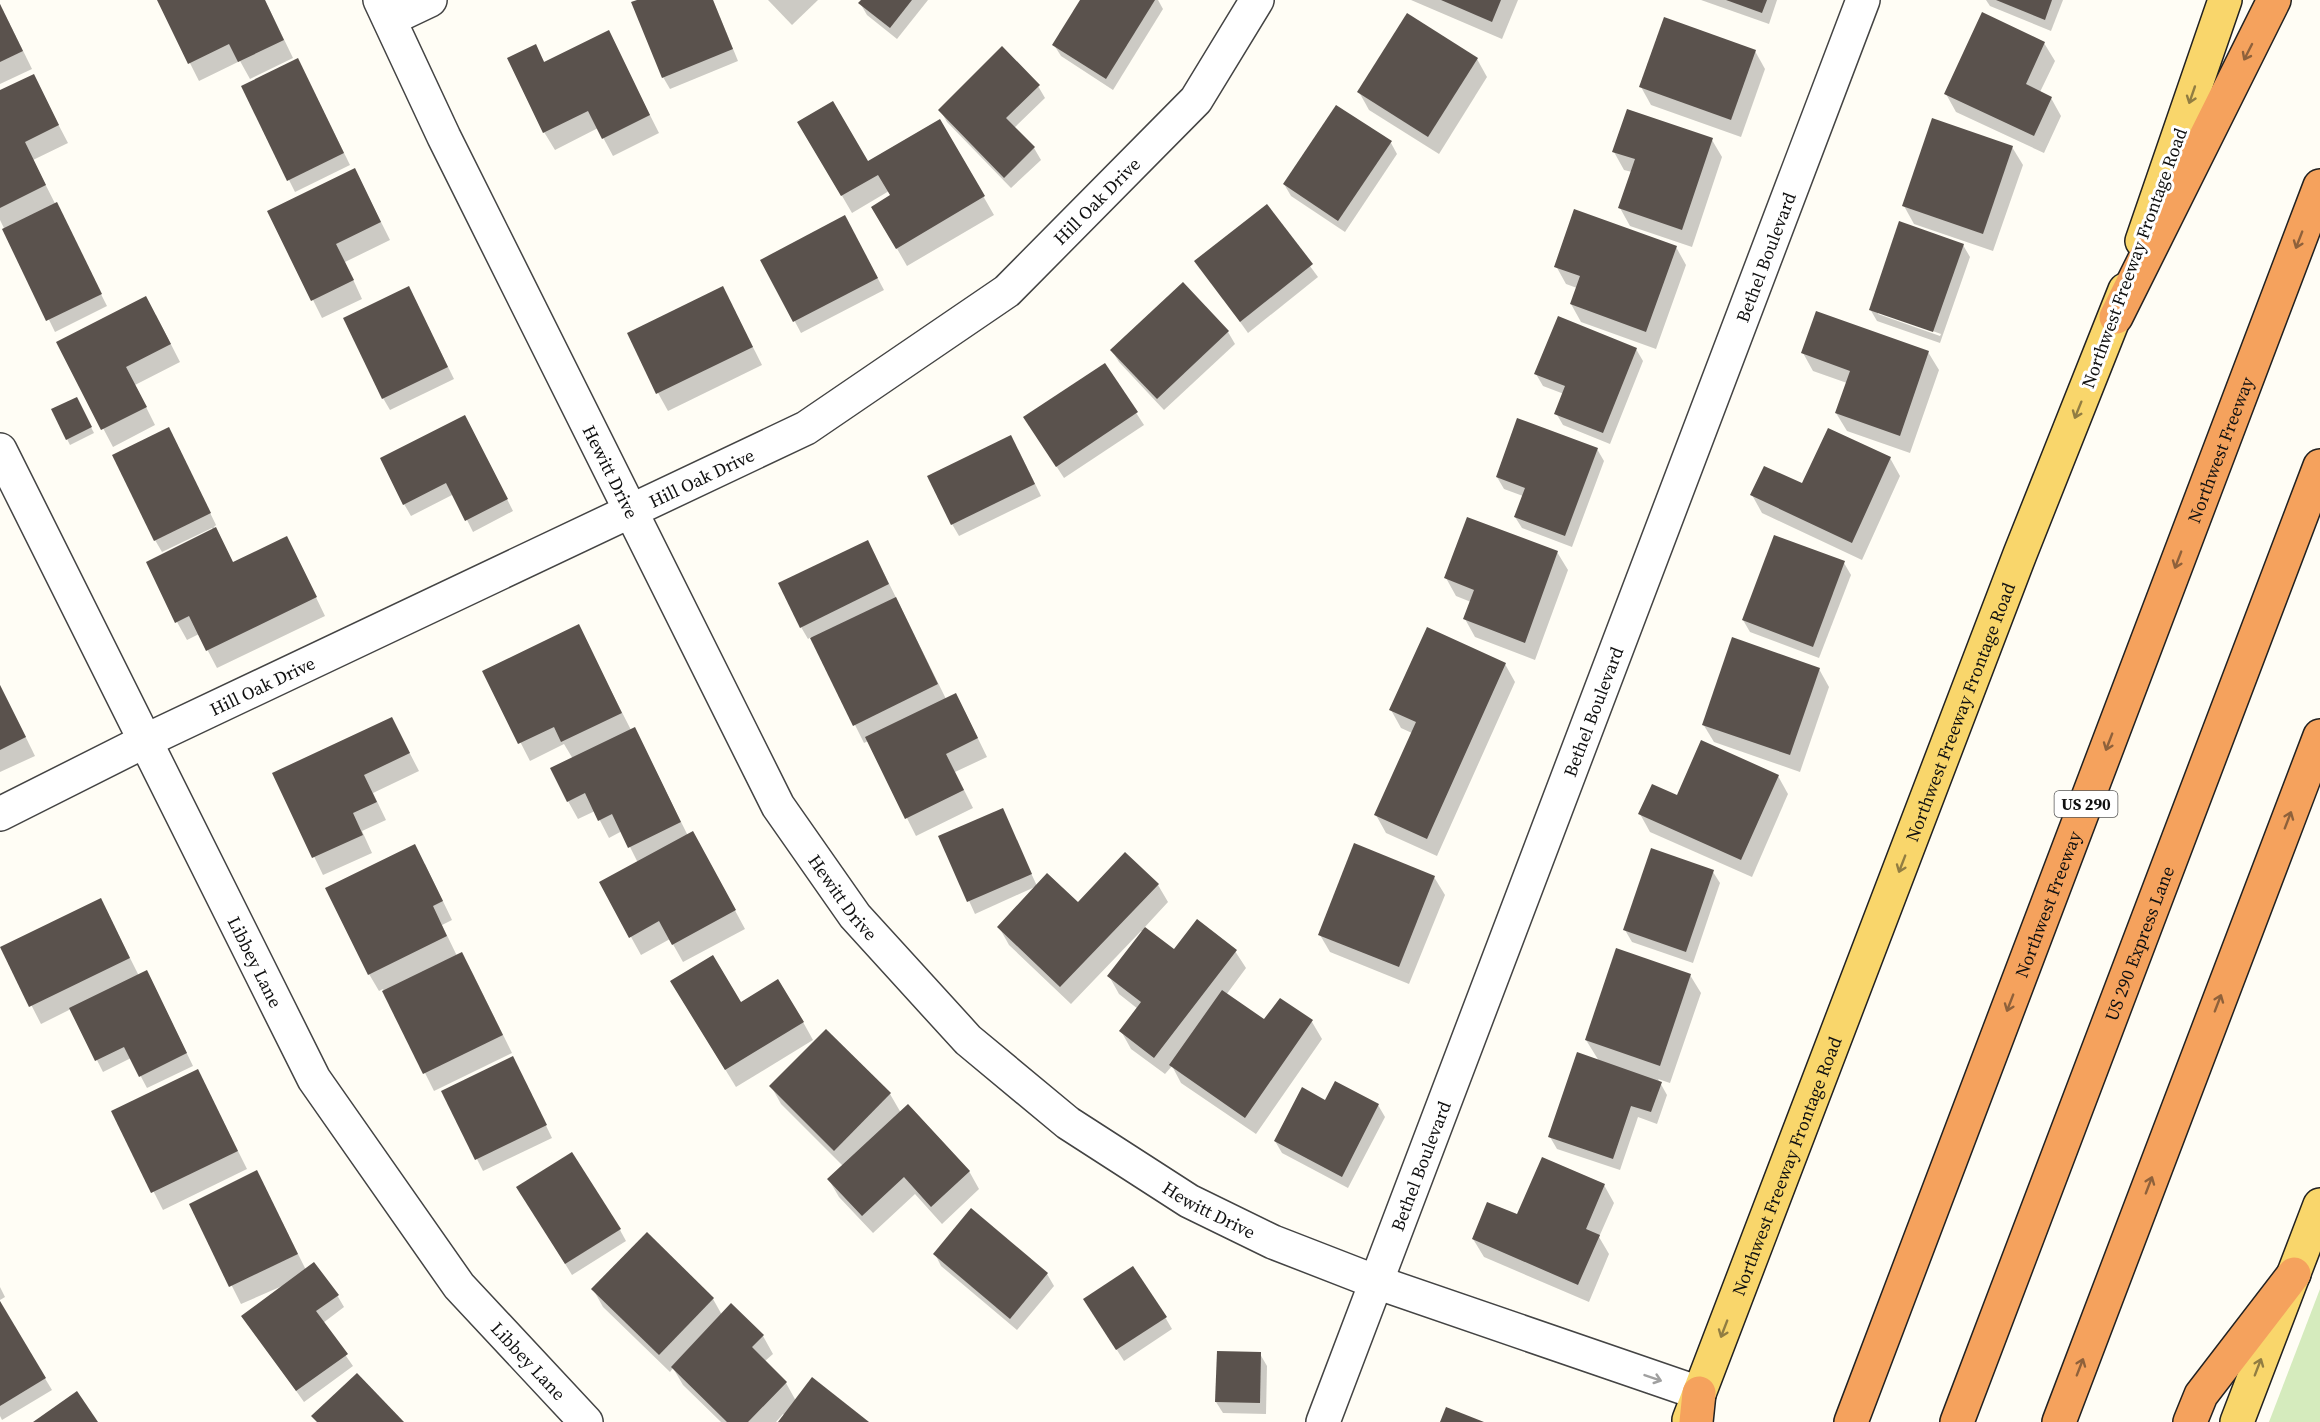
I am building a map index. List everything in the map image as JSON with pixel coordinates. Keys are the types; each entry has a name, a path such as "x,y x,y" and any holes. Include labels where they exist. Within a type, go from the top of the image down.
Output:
{"highway":[{"path":"2115,317 2274,0"},
{"name":"Northwest Freeway","path":"1851,1422 2320,186"},
{"name":"US 290 Express Lane","path":"1957,1422 2320,466"},
{"path":"2059,1422 2320,736"},
{"path":"2190,1422 2201,1395 2294,1274"}],"main road":[{"name":"Northwest Freeway Frontage Road","path":"1694,1412 2020,554 2115,317 2225,0"},
{"path":"2237,1422 2320,1205"}],"street":[{"path":"385,9 430,0"},
{"name":"Hill Oak Drive","path":"0,814 145,741 806,428 1007,291 1196,100 1257,0"},
{"name":"Bethel Boulevard","path":"1323,1422 1863,0"},
{"name":"Hewitt Drive","path":"385,9 444,137 778,806 855,916 968,1040 1068,1123 1189,1201 1273,1242 1376,1282 1607,1362 1694,1412"},
{"name":"Libbey Lane","path":"0,450 314,1079 459,1286 586,1422"}],"green space":[{"path":"2320,1289 2320,1422 2269,1422"}],"building":[{"path":"157,0 265,0 284,40 238,62 229,44 188,64"},
{"path":"637,0 713,0 733,49 662,78 631,2"},
{"path":"861,0 912,0 890,28 858,3"},
{"path":"1080,0 1155,0 1106,79 1052,45"},
{"path":"1441,0 1501,0 1492,22"},
{"path":"1726,0 1767,0 1762,13"},
{"path":"1996,0 2052,0 2045,20"},
{"path":"0,4 23,51 0,62"},
{"path":"1982,12 2045,42 2026,84 2052,97 2034,136 1944,94"},
{"path":"1407,13 1478,58 1428,137 1357,92"},
{"path":"1664,17 1756,50 1731,120 1639,87"},
{"path":"609,30 650,115 602,139 588,111 543,133 507,58 536,44 544,62"},
{"path":"1002,46 1040,85 1006,118 1035,147 1004,178 938,110"},
{"path":"298,58 344,153 287,181 241,86"},
{"path":"34,74 59,125 25,142 46,185 0,208 0,90"},
{"path":"833,101 868,161 940,119 985,196 896,249 871,207 890,195 878,175 841,196 797,122"},
{"path":"1336,105 1392,141 1338,221 1283,184"},
{"path":"1627,109 1713,138 1682,230 1618,208 1635,159 1612,152"},
{"path":"1932,118 2013,146 1983,234 1902,206"},
{"path":"355,168 381,222 336,244 354,280 311,301 267,211"},
{"path":"57,202 102,294 46,321 2,229"},
{"path":"1267,204 1313,264 1240,322 1194,261"},
{"path":"1574,209 1677,246 1646,332 1570,304 1580,276 1554,267"},
{"path":"845,215 878,278 793,322 760,260"},
{"path":"1899,221 1964,244 1933,332 1869,310"},
{"path":"1183,282 1229,331 1157,399 1110,350"},
{"path":"409,286 448,367 382,399 343,318"},
{"path":"723,286 753,347 656,394 627,333"},
{"path":"146,296 171,344 126,367 147,407 101,430 56,342"},
{"path":"1816,311 1929,351 1900,436 1835,413 1850,371 1801,353"},
{"path":"1558,316 1637,348 1603,433 1554,414 1565,386 1534,374"},
{"path":"1105,363 1138,412 1056,467 1023,417"},
{"path":"77,397 92,427 66,440 51,409"},
{"path":"465,415 508,499 465,521 446,483 403,505 380,458"},
{"path":"1517,418 1598,448 1565,536 1514,517 1525,488 1496,477"},
{"path":"169,427 211,513 154,541 112,455"},
{"path":"1828,428 1891,457 1852,543 1750,495 1764,466 1802,483"},
{"path":"1011,435 1035,484 951,525 927,476"},
{"path":"1467,517 1558,551 1525,643 1463,619 1474,590 1444,578"},
{"path":"216,527 233,562 287,536 317,597 206,651 189,616 175,623 146,562"},
{"path":"1774,535 1845,561 1813,647 1742,620"},
{"path":"868,540 889,584 800,628 778,583"},
{"path":"896,597 938,684 853,726 810,638"},
{"path":"579,624 622,713 561,742 554,727 518,744 482,671"},
{"path":"1427,627 1506,663 1427,839 1374,815 1416,722 1389,710"},
{"path":"1732,637 1820,668 1790,755 1702,725"},
{"path":"0,685 26,737 0,750"},
{"path":"956,693 978,738 946,754 964,790 905,819 865,737"},
{"path":"392,717 410,753 364,775 377,802 353,813 363,835 312,858 272,773"},
{"path":"635,727 681,822 628,848 612,814 598,821 585,793 567,802 550,768"},
{"path":"1701,740 1779,775 1741,860 1638,814 1652,784 1677,795"},
{"path":"1003,808 1032,874 967,902 938,836"},
{"path":"693,831 736,910 672,945 659,921 629,938 599,882"},
{"path":"1354,843 1435,876 1399,967 1318,935"},
{"path":"415,844 443,901 433,906 447,936 368,975 325,888"},
{"path":"1651,848 1714,870 1686,952 1623,930"},
{"path":"1125,852 1159,884 1060,987 997,927 1047,873 1078,902"},
{"path":"101,898 130,958 29,1007 0,947"},
{"path":"1197,919 1237,950 1154,1058 1119,1031 1141,1002 1107,976 1145,927 1174,949"},
{"path":"1616,948 1691,974 1660,1066 1585,1040"},
{"path":"462,952 503,1035 423,1074 382,991"},
{"path":"713,955 741,1002 778,979 804,1022 725,1070 670,981"},
{"path":"147,970 187,1053 139,1077 124,1047 95,1061 69,1008"},
{"path":"1222,990 1264,1019 1280,998 1313,1020 1245,1118 1169,1065"},
{"path":"826,1029 891,1093 834,1151 769,1086"},
{"path":"1577,1052 1662,1082 1651,1112 1631,1106 1613,1159 1548,1137"},
{"path":"513,1056 547,1125 475,1160 441,1091"},
{"path":"198,1069 238,1151 151,1193 111,1111"},
{"path":"1335,1081 1379,1104 1342,1177 1274,1141 1302,1087 1325,1100"},
{"path":"908,1104 970,1171 931,1207 904,1177 862,1216 827,1179"},
{"path":"572,1152 621,1229 565,1264 516,1187"},
{"path":"1542,1157 1605,1184 1586,1229 1600,1235 1578,1285 1472,1239 1487,1202 1517,1214"},
{"path":"257,1170 298,1254 229,1287 189,1204"},
{"path":"971,1208 1048,1273 1010,1319 933,1254"},
{"path":"647,1232 714,1298 659,1355 591,1289"},
{"path":"314,1262 339,1295 316,1311 348,1354 296,1391 241,1316"},
{"path":"1133,1266 1167,1317 1116,1350 1083,1299"},
{"path":"0,1301 46,1378 0,1406"},
{"path":"731,1303 764,1335 752,1347 787,1382 748,1422 727,1422 671,1367"},
{"path":"1217,1351 1261,1352 1260,1403 1215,1402"},
{"path":"357,1373 404,1422 317,1422 311,1416"},
{"path":"812,1377 869,1422 778,1422"},
{"path":"77,1391 98,1422 33,1422"},
{"path":"1446,1407 1484,1422 1440,1422"}]}
